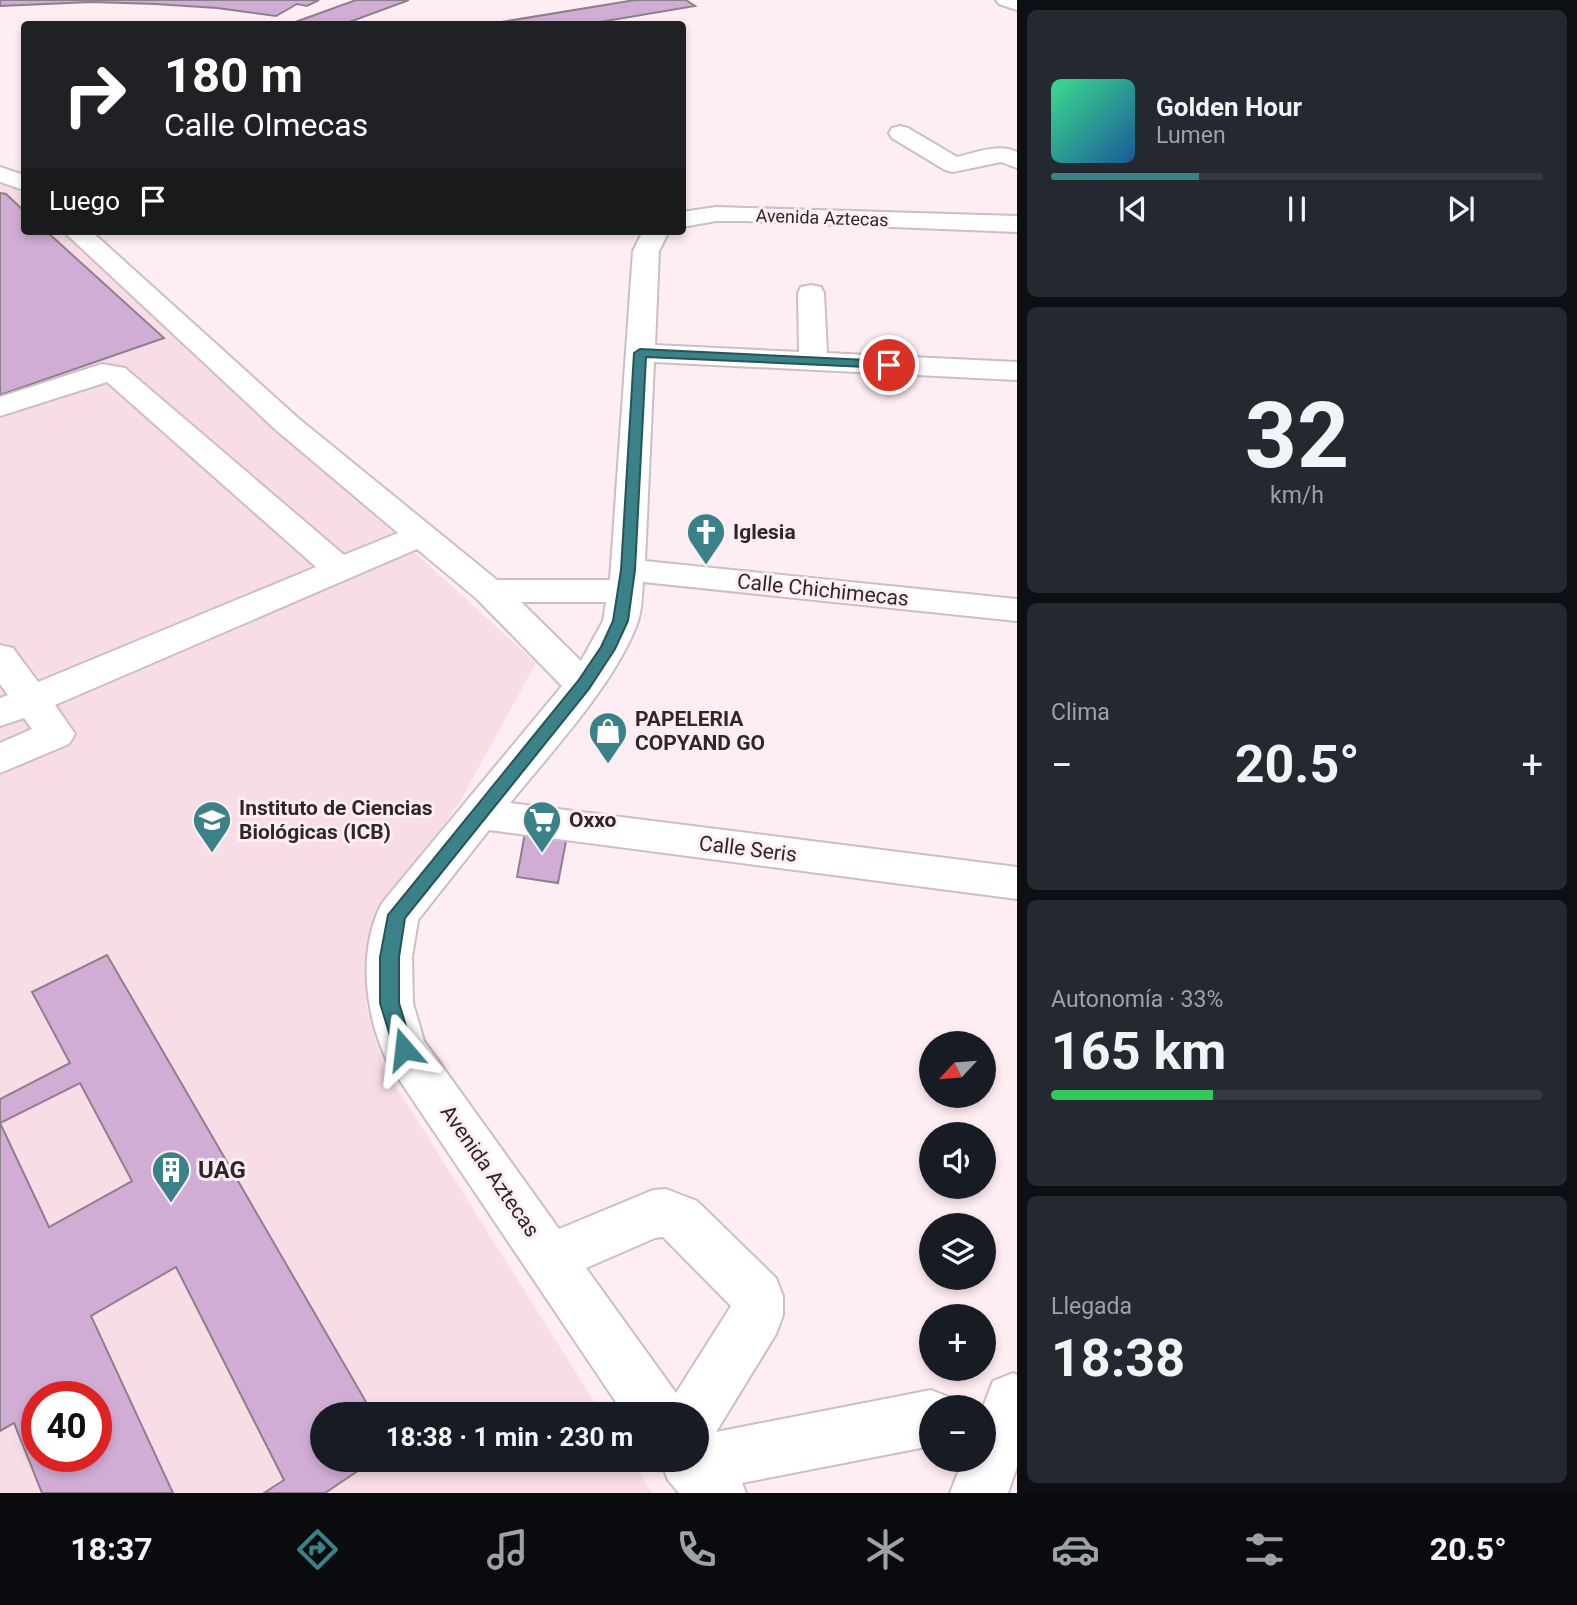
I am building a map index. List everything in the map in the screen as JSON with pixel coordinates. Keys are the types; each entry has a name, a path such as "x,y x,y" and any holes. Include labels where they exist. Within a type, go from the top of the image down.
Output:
{"street":[{"path":"1006,0 1017,4"},
{"path":"900,133 953,165 1004,154 1017,161"},
{"path":"0,174 21,182"},
{"name":"Avenida Aztecas","path":"686,220 744,214 1017,225"},
{"name":"Avenida Aztecas","path":"961,223 1017,234"},
{"path":"80,235 287,424 489,590 583,685"},
{"name":"Avenida Aztecas","path":"649,1402 404,1049 390,1003 390,957 397,915 583,685 608,649 621,621 627,580 646,251 663,235"},
{"path":"811,293 813,361"},
{"path":"640,353 1017,371"},
{"path":"0,407 102,373 116,374 339,569"},
{"path":"16,706 421,535"},
{"name":"Calle Chichimecas","path":"489,590 627,580 1017,610"},
{"path":"0,657 16,706 56,734 0,759"},
{"name":"Calle Seris","path":"479,814 1017,883"},
{"path":"551,1258 653,1214 666,1213 679,1218 757,1296 757,1315 709,1431"},
{"path":"979,1493 1004,1403"},
{"path":"709,1456 919,1420"}],"shaded area":[{"name":"Instituto de Ciencias Biológicas (ICB)","path":"0,173 21,192 21,235 67,235 536,663 461,800 386,908 369,953 366,1004 382,1064 594,1402 310,1402 310,1472 639,1472 652,1493 0,1493"}],"building":[{"path":"0,0 319,0 307,6 297,4 276,16 217,8 155,4 92,2 0,6"},
{"path":"356,0 409,0 352,21 298,21"},
{"path":"635,0 686,0 695,6 606,21 507,21"},
{"path":"0,193 6,194 21,208 21,235 50,235 164,338 0,395"},
{"name":"Oxxo","path":"526,827 568,831 558,883 517,877"},
{"name":"UAG","path":"107,955 366,1402 310,1402 310,1472 356,1472 325,1493 264,1493 284,1480 176,1267 91,1316 173,1493 42,1493 34,1472 112,1472 112,1381 21,1381 21,1440 14,1423 0,1431 0,1123 0,1099 70,1063 32,992","holes":["80,1083 132,1181 49,1227 0,1123"]}],"place":[{"name":"Iglesia","path":"706,566"},
{"name":"PAPELERIA COPYAND GO","path":"608,765"},
{"name":"Instituto de Ciencias Biológicas (ICB)","path":"212,854"},
{"name":"Oxxo","path":"542,854"},
{"name":"UAG","path":"171,1204"}],"route":[{"path":"404,1049 390,1003 390,957 397,915 583,685 608,649 621,621 628,570 640,353 889,365"}]}
